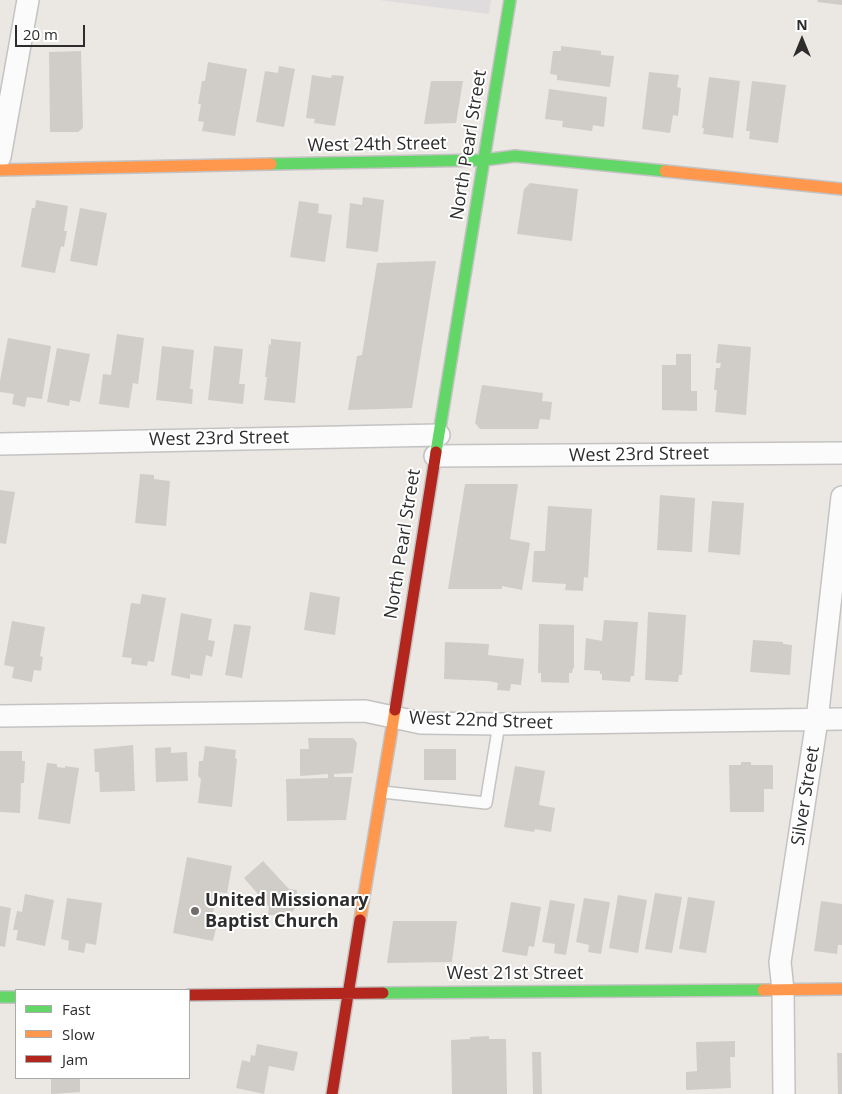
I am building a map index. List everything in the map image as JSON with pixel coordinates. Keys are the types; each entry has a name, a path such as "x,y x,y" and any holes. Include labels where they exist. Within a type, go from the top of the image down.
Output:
{"street":[{"path":"0,158 28,0"},
{"name":"North Pearl Street","path":"332,1094 510,0"},
{"name":"West 24th Street","path":"0,170 484,160 515,156 842,189"},
{"name":"West 23rd Street","path":"0,444 439,435"},
{"name":"West 23rd Street","path":"435,456 842,453"},
{"name":"Silver Street","path":"784,1094 783,990 780,962 817,720 842,497"},
{"name":"West 22nd Street","path":"0,716 365,711 420,723 499,724 842,720"},
{"name":"West 21st Street","path":"190,995 842,989"},
{"path":"0,997 15,997"}],"lane":[{"path":"381,792 486,803 499,724"}],"shaded area":[{"path":"379,0 491,0 489,14"}],"building":[{"path":"818,0 842,0 842,5 817,2"},
{"path":"561,46 601,51 601,55 614,56 610,87 557,80 557,75 550,74 553,51 561,51"},
{"path":"81,51 83,128 78,132 50,132 49,52"},
{"path":"208,62 247,69 235,136 202,131 204,122 198,121 201,104 198,104"},
{"path":"279,66 295,69 284,127 256,122 265,71 278,73"},
{"path":"649,72 679,75 677,87 681,88 678,116 673,115 670,133 642,129"},
{"path":"312,75 331,78 332,75 344,76 335,126 314,123 315,119 306,118"},
{"path":"709,77 740,81 733,138 703,134 704,128 702,128"},
{"path":"431,81 463,81 456,123 424,124"},
{"path":"752,81 786,85 778,143 749,139 750,131 746,131"},
{"path":"549,89 607,97 604,127 593,125 592,131 562,127 563,121 545,119"},
{"path":"530,183 578,189 572,241 517,234 524,189"},
{"path":"363,197 384,200 378,252 346,248 350,203 362,205"},
{"path":"36,200 68,206 64,231 67,231 64,247 61,246 55,273 21,267 32,208 35,208"},
{"path":"299,201 319,204 318,213 332,215 325,262 290,257"},
{"path":"80,208 107,213 97,266 70,261"},
{"path":"436,261 412,408 348,410 357,356 362,355 377,263"},
{"path":"117,334 144,338 138,384 133,383 129,408 99,404 103,374 111,375"},
{"path":"8,338 51,346 42,399 27,397 25,407 12,404 14,394 0,392 0,381"},
{"path":"271,339 301,342 295,403 264,400 267,377 265,377"},
{"path":"718,344 751,347 746,415 715,412 716,368 720,368 721,363 716,363"},
{"path":"162,346 194,350 190,389 193,389 192,404 156,400"},
{"path":"214,346 243,349 239,384 245,384 243,404 208,400"},
{"path":"57,348 90,354 80,402 70,400 69,406 47,402"},
{"path":"676,354 691,354 691,391 697,391 697,411 662,410 662,365 676,365"},
{"path":"482,385 543,393 542,401 552,402 550,420 540,419 538,429 480,429 475,423"},
{"path":"140,474 154,475 154,479 170,481 166,526 135,523"},
{"path":"465,484 518,484 510,539 530,543 522,590 502,586 502,589 448,589"},
{"path":"0,490 15,492 6,544 0,543"},
{"path":"660,495 695,498 692,552 657,550"},
{"path":"712,501 744,503 740,555 708,552"},
{"path":"548,506 592,509 588,578 584,577 583,591 565,590 566,584 532,582 534,551 545,551"},
{"path":"310,592 340,597 335,635 304,630"},
{"path":"142,594 166,598 154,662 148,661 147,666 131,664 132,658 122,657 131,603 140,604"},
{"path":"648,612 686,615 682,675 679,675 678,682 645,680"},
{"path":"181,613 212,619 208,640 215,641 212,657 206,655 202,676 190,674 190,679 171,675"},
{"path":"604,620 638,622 634,676 631,676 630,682 602,680 600,671 584,670 586,638 602,641"},
{"path":"12,621 45,627 40,656 43,657 41,671 34,670 32,682 12,678 14,667 4,665"},
{"path":"234,624 251,626 242,678 225,675"},
{"path":"539,624 574,625 574,668 572,673 569,673 569,683 541,682 541,673 538,673"},
{"path":"753,640 783,642 783,644 792,645 790,675 750,672"},
{"path":"445,642 489,644 488,655 524,659 521,685 511,684 510,691 497,690 498,683 444,679"},
{"path":"308,738 353,738 357,743 353,773 334,774 334,777 352,777 346,820 287,821 286,779 328,778 328,774 300,776 300,749 309,749"},
{"path":"133,745 135,791 100,792 99,772 95,772 94,749"},
{"path":"205,746 236,750 235,758 237,759 232,807 198,803 201,779 198,776 199,761 203,761"},
{"path":"171,747 171,753 187,752 188,781 156,782 155,748"},
{"path":"424,749 456,749 456,780 424,780"},
{"path":"0,751 22,751 22,761 25,761 24,783 21,783 20,813 0,812"},
{"path":"741,762 751,762 751,765 773,765 773,789 764,789 764,812 730,812 729,765 741,765"},
{"path":"47,763 57,764 57,767 79,768 70,824 38,819"},
{"path":"515,766 545,771 539,805 555,808 551,832 535,829 534,832 504,827"},
{"name":"United Missionary Baptist Church","path":"187,857 232,866 227,893 217,892 210,928 216,928 213,941 173,933"},
{"path":"263,861 289,889 297,890 296,905 294,910 288,915 268,915 269,907 244,878"},
{"path":"655,893 682,897 672,953 645,949"},
{"path":"25,894 54,900 45,946 16,940 18,930 13,930 17,911 22,912"},
{"path":"618,895 647,900 638,953 609,948"},
{"path":"688,897 715,901 706,953 679,949"},
{"path":"67,898 102,903 96,945 86,943 84,953 68,950 69,941 61,939"},
{"path":"584,898 610,902 601,954 588,952 589,945 576,942"},
{"path":"550,900 575,904 566,955 554,953 555,944 542,942"},
{"path":"821,901 842,904 842,945 838,945 837,954 814,951"},
{"path":"511,902 541,907 534,947 529,946 527,956 502,952"},
{"path":"0,906 11,908 5,947 0,946"},
{"path":"393,921 457,921 452,962 387,963"},
{"path":"489,1036 489,1039 506,1039 507,1094 452,1094 451,1040"},
{"path":"735,1041 735,1057 730,1057 731,1088 686,1090 686,1072 697,1071 696,1042"},
{"path":"257,1044 298,1052 294,1071 269,1066 264,1094 236,1088 242,1060 250,1062 251,1055 255,1056"},
{"path":"532,1052 541,1052 542,1094 533,1094"},
{"path":"837,1053 842,1053 842,1094 838,1094"},
{"path":"51,1079 80,1079 80,1092 51,1094"}],"traffic: fast":[{"path":"436,452 510,0"},
{"path":"271,164 484,160 515,156 665,171"},
{"path":"383,993 763,990"},
{"path":"0,997 15,997"}],"traffic: slow":[{"path":"0,170 271,164"},
{"path":"665,171 842,189"},
{"path":"360,920 395,710"},
{"path":"763,990 842,989"}],"traffic: jam":[{"path":"395,710 436,452"},
{"path":"332,1094 360,920"},
{"path":"190,995 383,993"}],"place":[{"name":"United Missionary Baptist Church","path":"195,911"}]}
